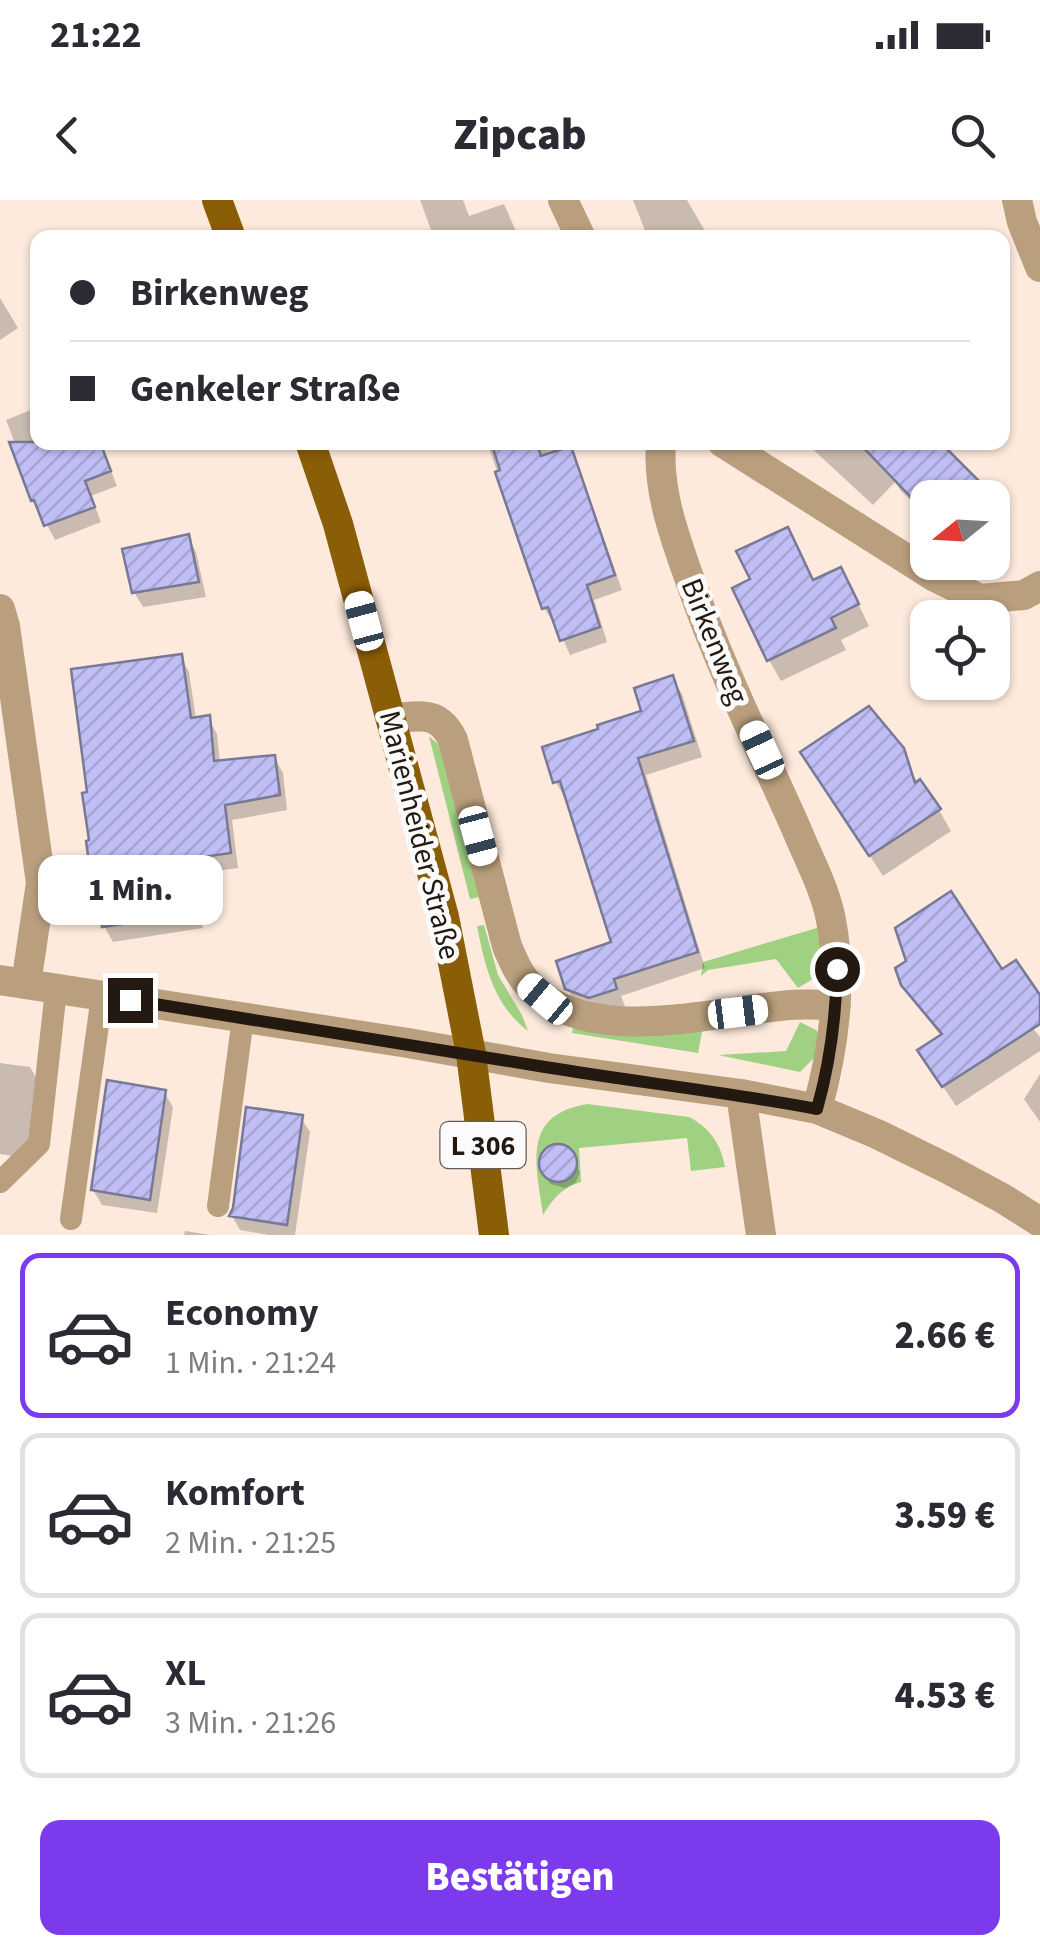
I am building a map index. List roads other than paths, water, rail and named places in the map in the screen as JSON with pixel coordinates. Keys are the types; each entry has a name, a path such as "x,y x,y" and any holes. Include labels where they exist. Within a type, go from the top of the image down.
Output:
{"main road":[{"path":"217,200 229,230"},
{"name":"Marienheider Straße","path":"313,450 338,524 444,917 472,1054 494,1235"}],"street":[{"path":"563,200 577,230"},
{"path":"1016,200 1040,267"},
{"name":"Birkenweg","path":"661,450 668,518 705,624 818,878 830,914 837,969 836,1005 817,1109"},
{"path":"735,450 936,577 980,598 1024,596 1040,586"},
{"path":"0,609 41,883 27,985 549,1068 741,1094 817,1109 948,1169 1040,1222"},
{"path":"391,718 433,717 446,725 507,946 528,986 545,999 586,1017 630,1023 792,1005 836,1005"},
{"path":"741,1094 760,1235"}],"lane":[{"path":"0,1182 39,1144 27,985"},
{"path":"71,1219 102,996"},
{"path":"218,1206 244,1018"}]}
